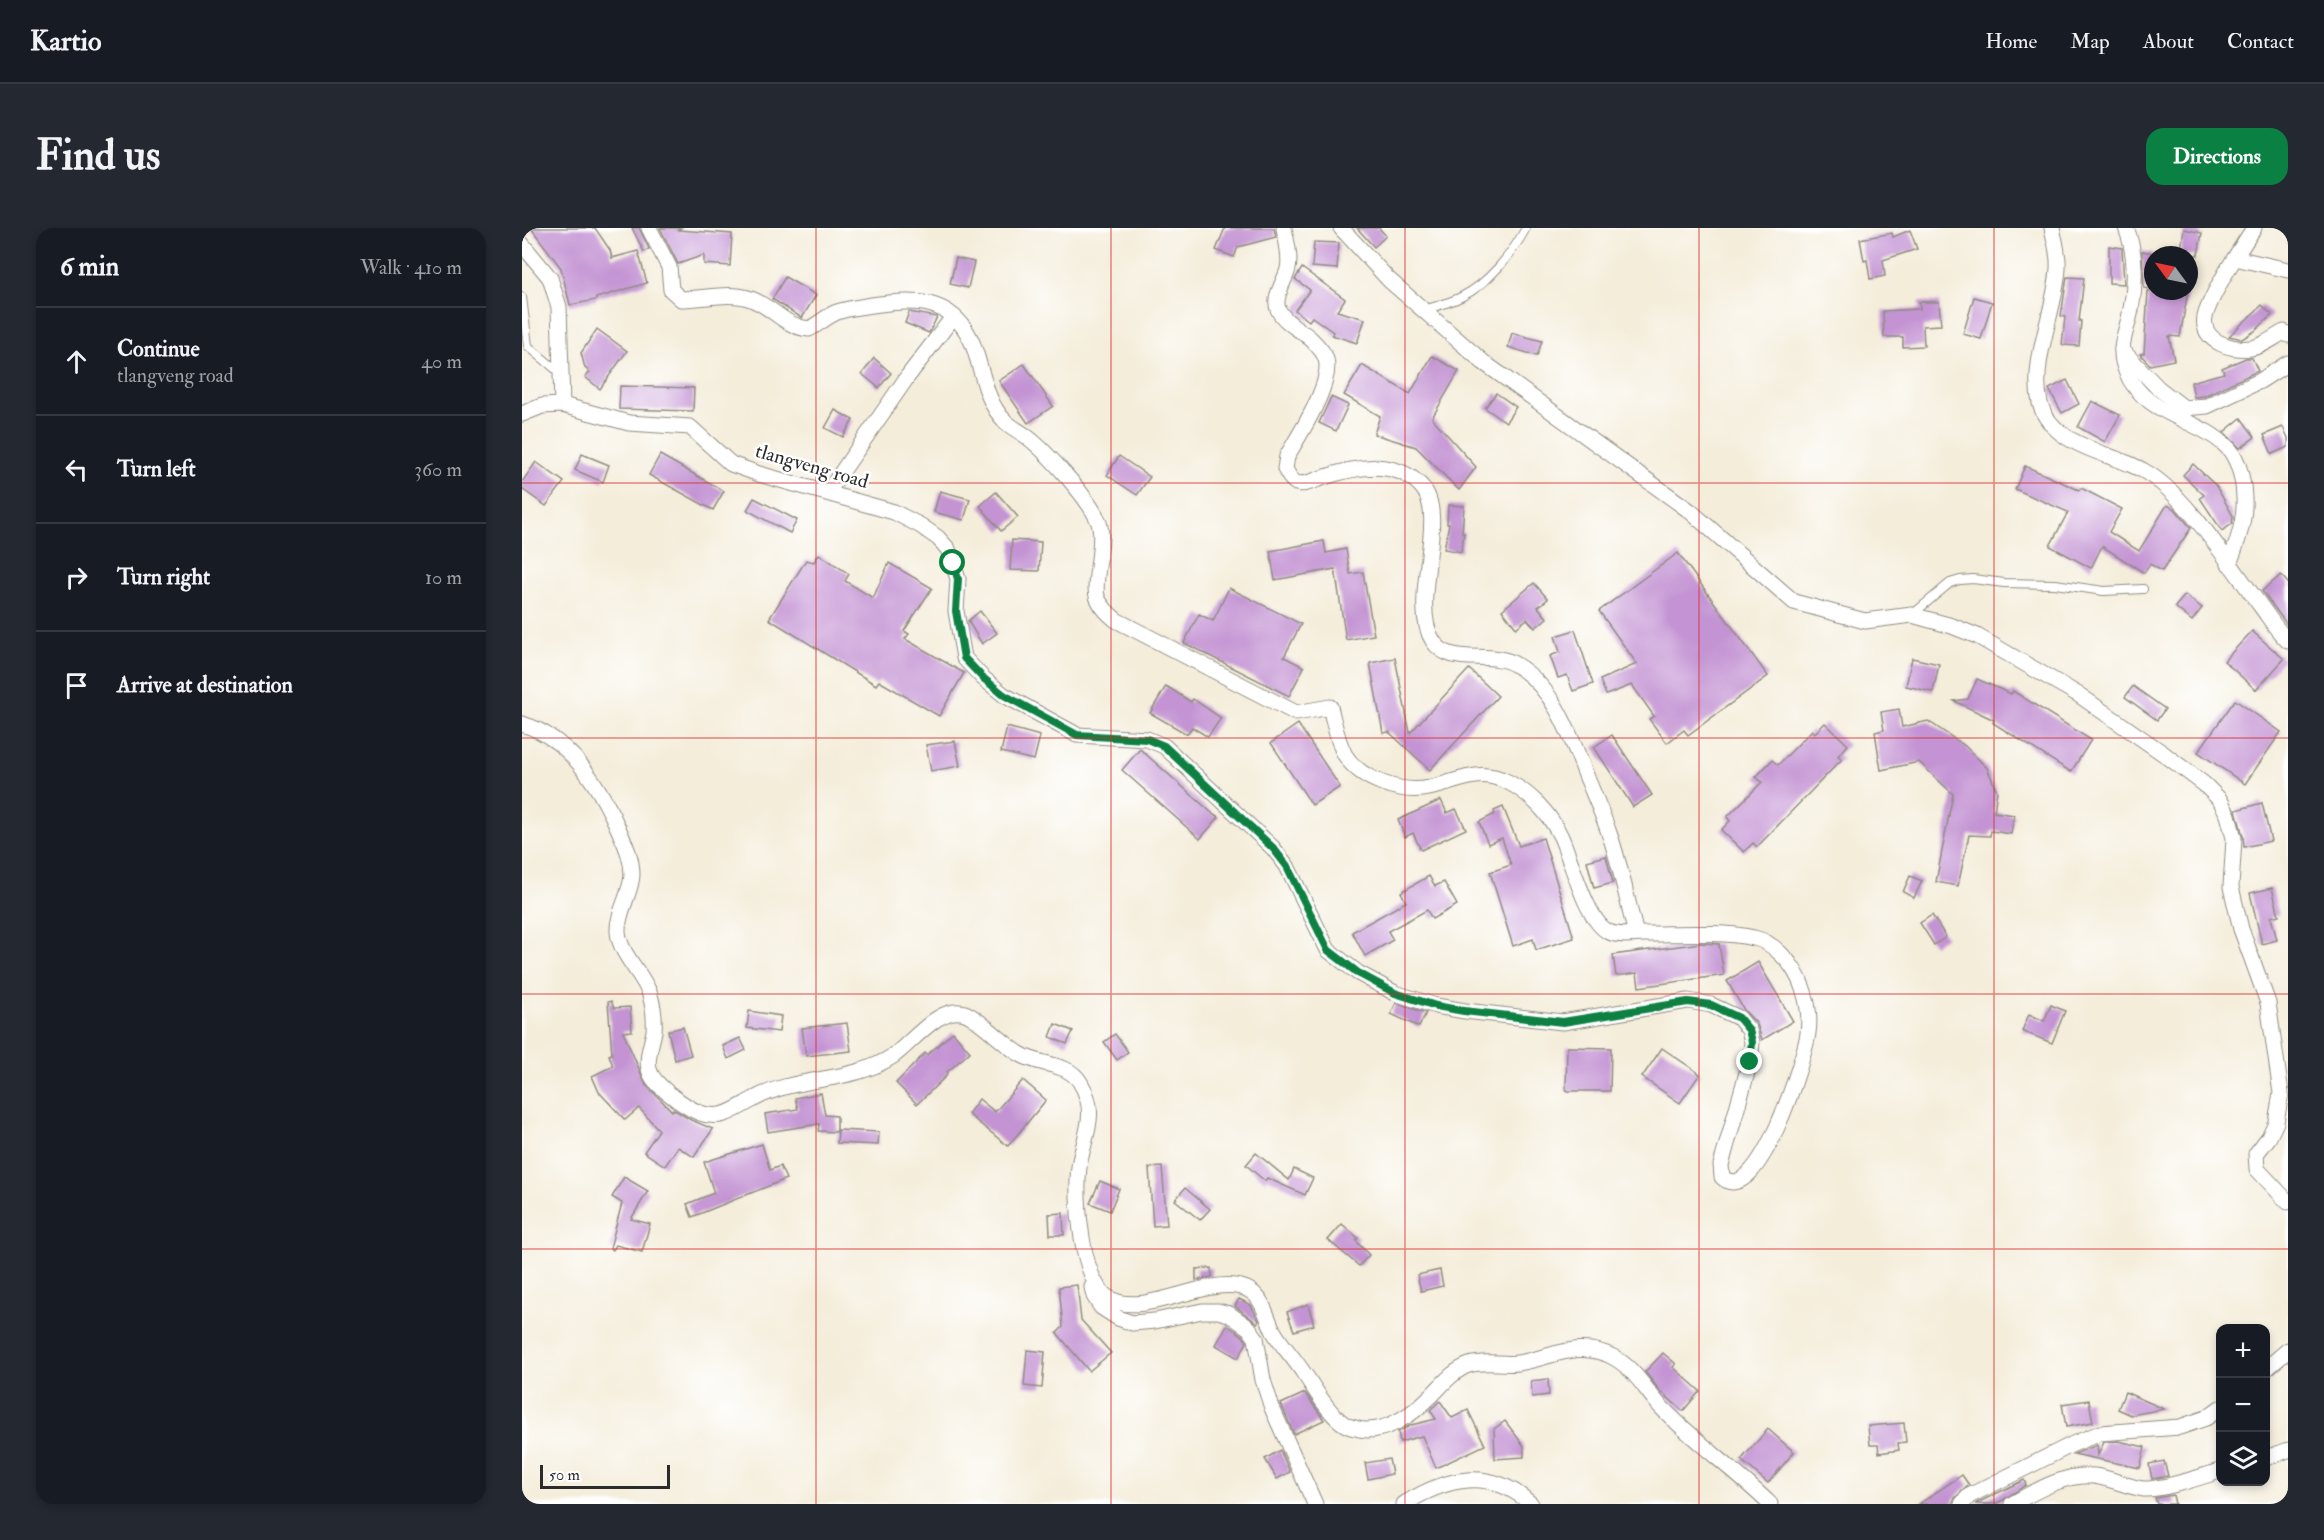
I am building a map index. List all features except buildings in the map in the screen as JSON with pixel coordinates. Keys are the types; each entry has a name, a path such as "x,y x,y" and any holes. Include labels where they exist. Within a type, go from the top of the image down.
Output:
{"street":[{"path":"649,228 669,267 671,290 681,299 724,296 750,298 790,324 801,328 809,328 846,309 898,301 931,304 948,312 961,324 970,340 994,408 1012,428 1040,448 1089,504 1096,516 1101,532 1096,597 1103,608 1116,620 1296,713 1330,707 1345,756 1366,775 1383,783 1409,789 1428,789 1468,775 1485,775 1506,781 1538,805 1552,821 1561,837 1591,913 1600,926 1609,932 1636,934 1610,834 1566,726 1545,691 1533,677 1514,663 1492,657 1452,656 1440,650 1432,639 1426,626 1425,597 1431,512 1428,497 1421,486 1408,476 1391,470 1366,466 1304,484 1292,480 1285,469 1287,456 1326,380 1327,361 1324,353 1311,339 1285,318 1279,310 1277,303 1289,264 1284,228"},
{"path":"1341,228 1389,280 1483,362 1690,511 1794,602 1865,621 1912,615 1952,626 1977,636 2079,695 2164,754 2204,784 2220,800 2228,815 2234,837 2231,887 2241,929 2268,1003 2282,1093 2276,1122 2269,1137 2256,1154 2257,1169 2288,1202"},
{"path":"2052,228 2059,266 2039,369 2040,403 2044,413 2052,424 2074,441 2144,471 2160,482 2194,517 2288,641"},
{"path":"2126,228 2133,243 2133,276 2131,309 2123,338 2121,358 2127,375 2144,397 2162,410 2208,434 2229,448 2240,470 2245,492 2245,510 2241,535 2229,564"},
{"path":"2254,228 2206,313 2205,322 2208,333 2217,343 2232,349 2253,348 2284,332 2288,334"},
{"path":"522,244 543,268 556,294 559,307 563,375 562,405"},
{"path":"2235,258 2288,270"},
{"path":"828,492 908,376 953,317"},
{"path":"2122,351 2158,388 2184,408 2207,406 2260,381 2288,363"},
{"name":"tlangveng road","path":"522,414 542,406 562,405 629,423 690,427 731,464 894,512 929,532 948,549 958,579 956,611 964,658 983,678 1004,695 1077,735 1147,739 1164,746 1273,848 1287,866 1328,950 1358,973 1395,993 1436,1006 1464,1011 1563,1022 1688,1002 1711,1005 1739,1018 1749,1030 1750,1062 1721,1165 1722,1177 1726,1181 1736,1182 1748,1176 1761,1159 1778,1124 1800,1065 1809,1031 1806,997 1801,982 1782,954 1769,943 1755,938 1686,933 1636,934"},
{"path":"522,724 532,727 557,742 579,762 606,799 629,850 632,877 618,929 620,940 643,978 652,999 655,1024 648,1068 655,1082 686,1107 706,1115 723,1116 777,1088 857,1072 873,1066 895,1054 936,1019 950,1012 960,1011 971,1015 990,1033 1022,1056 1040,1063 1061,1066 1079,1079 1088,1104 1090,1128 1079,1168 1080,1229 1094,1296 1101,1307 1118,1318 1132,1323 1202,1311 1218,1311 1229,1314 1249,1328 1256,1338 1263,1380 1272,1408 1315,1504"},
{"path":"1088,1269 1102,1294 1113,1301 1125,1303 1160,1301 1210,1286 1227,1285 1250,1290 1265,1309 1272,1328 1283,1345 1335,1417 1348,1426 1360,1430 1377,1430 1392,1424 1427,1401 1453,1374 1468,1365 1517,1363 1564,1350 1593,1350 1611,1355 1629,1368 1660,1405 1770,1504"},
{"path":"2270,1365 2288,1350"},
{"path":"1962,1504 1980,1491 2073,1444 2100,1433 2180,1427 2206,1418 2216,1411"},
{"path":"2270,1456 2288,1450"},
{"path":"2012,1504 2057,1482 2082,1476 2096,1476 2143,1489 2156,1488 2216,1472"},
{"path":"1404,1504 1426,1490 1452,1481 1474,1479 1501,1485 1519,1493 1531,1504"}],"lane":[{"path":"1424,310 1462,297 1492,274 1520,240 1526,228"},
{"path":"522,297 528,346 563,375"},
{"path":"1912,615 1950,583 1960,580 2055,584 2104,591 2143,589"}],"route":[{"path":"953,563 958,579 956,611 964,658 983,678 1004,695 1077,735 1147,739 1164,746 1273,848 1287,866 1307,912 1328,950 1358,973 1395,993 1436,1006 1563,1022 1688,1002 1711,1005 1730,1012 1739,1018 1749,1030 1752,1042 1750,1062"}]}
